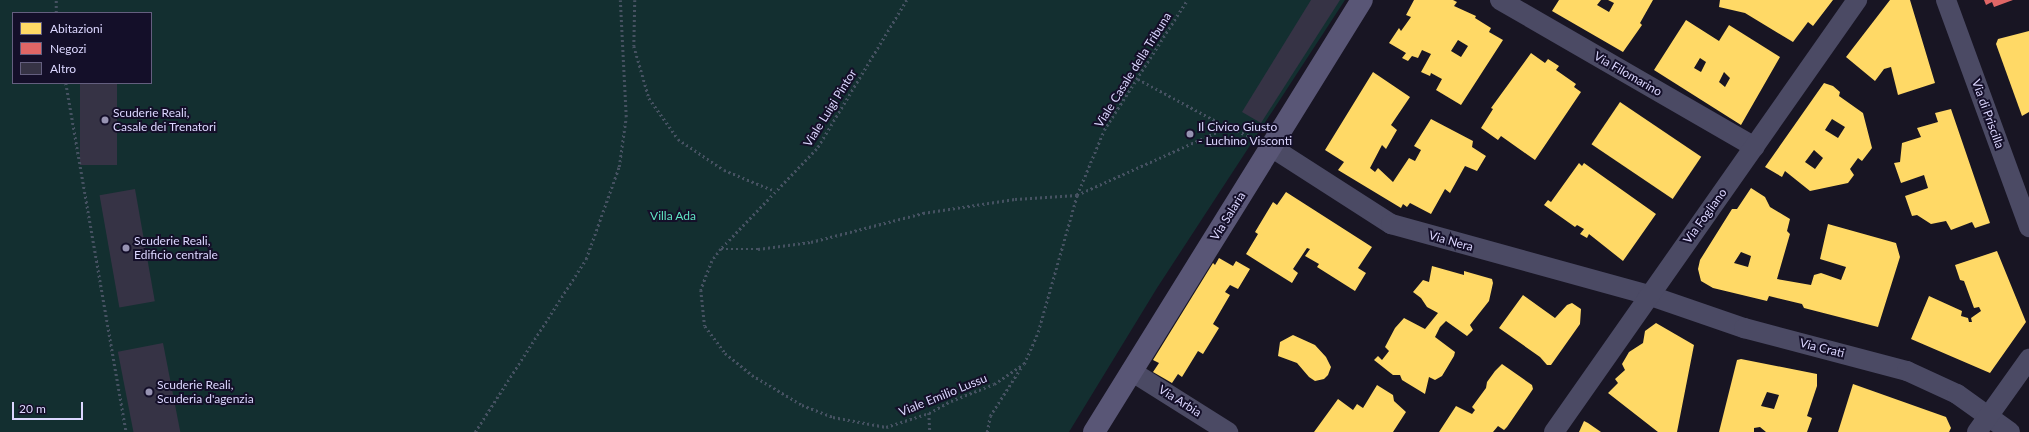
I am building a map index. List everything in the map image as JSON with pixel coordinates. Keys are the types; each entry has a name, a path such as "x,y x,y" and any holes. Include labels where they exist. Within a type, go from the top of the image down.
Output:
{"main road":[{"name":"Via Salaria","path":"1094,432 1362,0"}],"street":[{"name":"Via Filomarino","path":"1500,0 1755,147"},
{"name":"Via Fogliano","path":"1554,432 1648,295 1755,147 1857,0"},
{"name":"Via di Priscilla","path":"1946,0 2029,227"},
{"name":"Via Nera","path":"1271,147 1390,224 1648,295"},
{"name":"Via Crati","path":"1648,295 1744,328 1925,377 1957,394 2010,432"},
{"path":"1977,432 2029,359"},
{"name":"Via Arbia","path":"1132,370 1228,432"}],"path":[{"path":"56,0 56,12"},
{"path":"475,432 586,258 619,167 626,117 620,0"},
{"path":"635,0 634,46 649,98 678,139 724,170 775,191"},
{"name":"Viale Luigi Pintor","path":"721,249 775,191 817,149 907,0"},
{"name":"Viale Casale della Tribuna","path":"1077,195 1104,130 1138,79 1187,0"},
{"path":"1138,79 1228,127 1249,136"},
{"path":"66,84 126,432"},
{"path":"721,249 758,249 811,242 923,214 1015,198 1077,195 1228,127"},
{"path":"988,432 990,416 1024,364 1038,332 1077,195"},
{"name":"Viale Emilio Lussu","path":"721,249 712,261 701,290 705,326 725,352 752,375 802,405 833,417 886,427 928,413 950,401 994,384 1024,364"},
{"path":"928,413 930,432"}],"green space":[{"name":"Villa Ada","path":"0,0 1345,0 1157,288 1069,432 0,432"}],"building: Abitazioni":[{"path":"1414,0 1453,0 1457,2 1454,6 1476,16 1475,18 1491,28 1489,32 1503,40 1461,105 1436,90 1442,79 1431,73 1430,76 1421,72 1431,54 1422,50 1418,58 1412,56 1408,61 1402,58 1406,53 1389,43 1399,28 1401,31 1411,17 1406,15","holes":["1458,40 1468,46 1461,57 1451,51"]},
{"path":"1559,0 1601,0 1597,5 1609,12 1614,3 1608,0 1653,0 1640,23 1642,25 1623,52 1552,11"},
{"path":"1720,0 1833,0 1813,26 1808,22 1793,42 1745,13 1719,7"},
{"path":"1890,0 1910,0 1935,83 1898,95 1891,67 1884,69 1875,81 1846,57"},
{"path":"1686,20 1719,41 1729,25 1780,57 1741,125 1654,70","holes":["1700,58 1706,62 1701,72 1694,68","1724,72 1730,78 1725,87 1719,82"]},
{"path":"2029,31 2029,112 2022,116 1996,44 1998,39"},
{"path":"1531,53 1545,63 1548,59 1559,66 1556,70 1576,84 1574,87 1581,92 1535,160 1501,136 1498,140 1481,128 1493,109 1491,108"},
{"path":"1373,72 1410,97 1391,125 1397,130 1386,149 1382,145 1370,168 1375,172 1378,168 1393,182 1409,158 1415,161 1421,150 1414,146 1431,119 1473,141 1472,147 1486,156 1477,171 1465,166 1450,193 1445,189 1431,214 1410,203 1407,207 1403,204 1401,208 1338,170 1344,162 1325,150"},
{"path":"1824,83 1833,86 1840,92 1839,96 1863,113 1872,148 1862,161 1858,158 1850,169 1854,175 1848,183 1810,191 1785,171 1782,177 1765,167","holes":["1832,119 1845,127 1838,138 1825,130","1814,150 1823,158 1815,169 1805,162"]},
{"path":"1620,102 1701,157 1673,199 1591,144"},
{"path":"1951,109 1990,223 1975,228 1972,222 1951,230 1946,221 1931,224 1917,215 1912,216 1905,196 1928,188 1924,175 1901,183 1894,163 1900,162 1902,143 1921,137 1917,128 1938,122 1935,113"},
{"path":"1579,163 1582,166 1584,163 1656,214 1623,261 1589,234 1587,238 1580,234 1584,229 1577,225 1575,227 1544,205 1548,200 1551,202"},
{"path":"1751,188 1765,197 1770,207 1790,219 1787,231 1790,234 1777,279 1811,285 1814,275 1821,273 1841,280 1846,267 1820,259 1828,224 1896,243 1900,257 1878,327 1804,308 1802,304 1769,296 1767,301 1713,288 1701,281 1698,269 1700,260 1732,209 1737,209","holes":["1741,252 1751,256 1748,267 1734,263"]},
{"path":"1286,192 1372,247 1358,268 1366,273 1355,291 1317,267 1319,264 1305,256 1310,249 1307,248 1293,269 1298,273 1292,283 1246,254 1258,234 1255,232 1273,202 1277,205"},
{"path":"1997,251 2026,322 1990,373 1911,339 1929,296 1962,311 1961,316 1968,318 1969,322 1972,322 1971,318 1981,311 1979,307 1974,308 1964,281 1960,280 1955,265"},
{"path":"1219,258 1233,266 1236,261 1250,269 1238,289 1230,285 1225,292 1230,295 1213,324 1219,328 1203,354 1198,351 1182,377 1178,374 1172,383 1153,372 1159,363 1153,360 1213,263 1215,265"},
{"path":"1432,266 1464,275 1464,271 1492,279 1493,283 1489,301 1470,325 1473,330 1467,336 1446,321 1440,327 1435,337 1455,352 1442,376 1435,380 1429,377 1425,394 1402,380 1400,375 1393,375 1374,360 1378,356 1382,360 1389,351 1385,347 1395,328 1404,318 1425,329 1438,313 1427,307 1421,298 1413,292 1423,280 1429,282"},
{"path":"1523,295 1555,318 1567,305 1572,303 1581,309 1580,324 1551,365 1547,365 1540,357 1499,328"},
{"path":"1656,323 1694,345 1677,432 1658,432 1608,393 1618,383 1615,379 1625,370 1622,364 1629,352 1643,343 1645,331"},
{"path":"1293,335 1315,345 1326,357 1331,367 1328,375 1324,379 1315,381 1309,377 1297,363 1278,356 1280,342"},
{"path":"1741,359 1817,374 1817,386 1807,416 1812,418 1807,432 1766,432 1760,427 1754,428 1754,432 1719,432 1737,360","holes":["1767,392 1779,395 1774,409 1761,406"]},
{"path":"1502,364 1532,385 1533,389 1507,427 1504,430 1498,426 1493,432 1439,432 1456,406 1472,414 1475,410 1472,407 1486,388 1487,382"},
{"path":"1853,384 1946,417 1951,428 1949,432 1838,432"},
{"path":"1377,385 1393,395 1394,401 1406,412 1393,432 1314,432 1338,399 1353,410 1357,404 1363,408"},
{"path":"1584,421 1588,423 1601,432 1579,432"}],"building: Negozi":[{"path":"1984,0 2013,0 1994,7 1992,2 1986,5"}],"building: Altro":[{"path":"1311,0 1340,0 1261,123 1242,112"},
{"name":"Scuderie Reali, Casale dei Trenatori","path":"80,84 117,84 117,165 80,165"},
{"name":"Scuderie Reali, Edificio centrale","path":"135,189 155,301 119,308 100,195"},
{"name":"Scuderie Reali, Scuderia d'agenzia","path":"163,343 180,432 133,432 118,352"}],"place":[{"name":"Scuderie Reali, Casale dei Trenatori","path":"105,120"},
{"name":"Il Civico Giusto - Luchino Visconti","path":"1190,134"},
{"name":"Scuderie Reali, Edificio centrale","path":"126,248"},
{"name":"Scuderie Reali, Scuderia d'agenzia","path":"149,392"}]}
